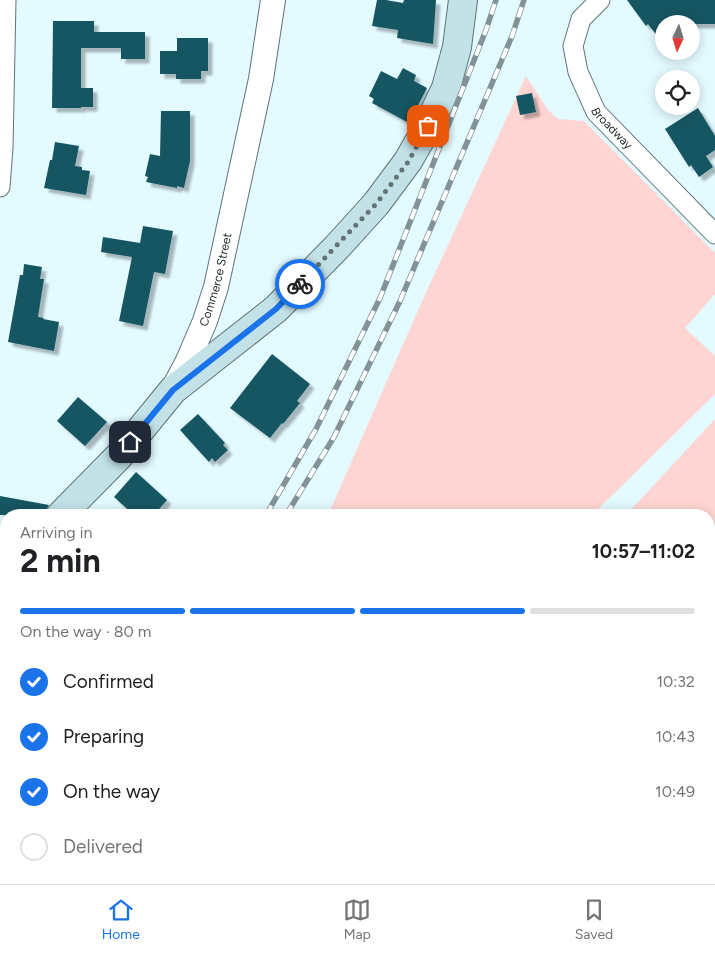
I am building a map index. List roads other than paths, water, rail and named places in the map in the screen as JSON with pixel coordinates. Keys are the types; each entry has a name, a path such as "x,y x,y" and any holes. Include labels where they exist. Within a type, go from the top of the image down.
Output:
{"main road":[{"path":"173,390 276,309 376,204 408,162 446,88 457,47 463,0"},
{"name":"Commerce Street","path":"68,509 119,456 173,390"}],"street":[{"path":"0,187 3,148 6,0"},
{"name":"Commerce Street","path":"173,390 205,321 216,287 261,79 273,0"},
{"name":"Broadway","path":"600,0 581,19 573,46 578,72 596,112 715,234"}],"railway":[{"path":"269,509 316,429 380,298 486,30 496,0"},
{"path":"290,509 334,437 400,301 512,36 524,0"}]}
